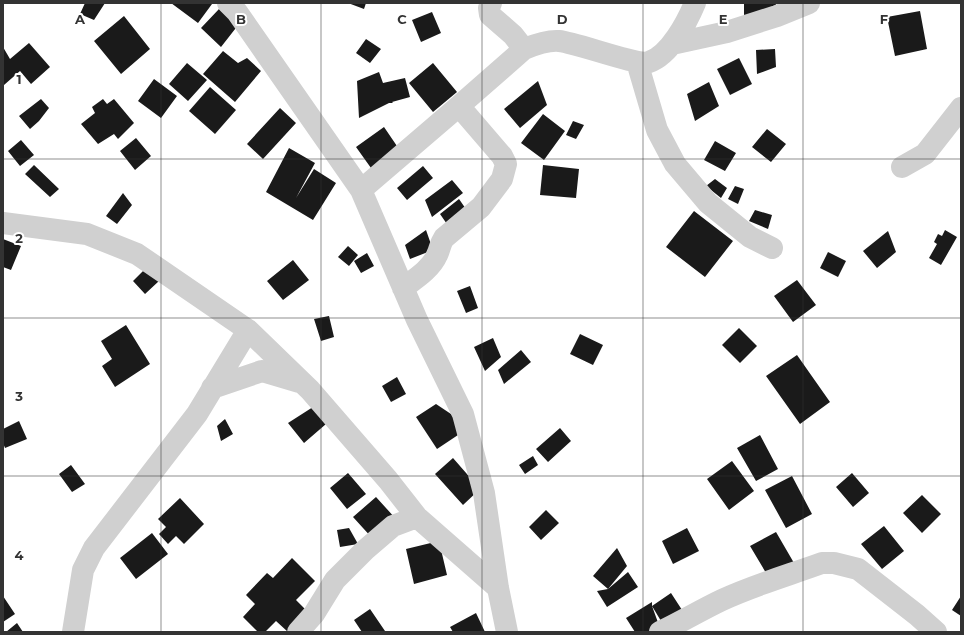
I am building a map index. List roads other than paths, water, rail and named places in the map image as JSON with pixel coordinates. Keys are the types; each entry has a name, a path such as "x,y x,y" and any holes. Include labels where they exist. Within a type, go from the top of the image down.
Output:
{"street":[{"path":"228,3 237,12 361,190 417,320 463,414 484,493 498,588 507,632"},
{"path":"491,3 489,8 490,15 513,35 524,49"},
{"path":"361,190 524,49 537,44 558,41 585,46 637,62 648,63 659,57 672,44 689,16 694,3"},
{"path":"672,44 727,32 777,16 809,3"},
{"path":"637,62 658,130 675,164 708,203 750,237 772,248"},
{"path":"403,288 432,263 438,255 440,243 444,238 481,207 502,179 506,164 502,156 459,106"},
{"path":"902,167 924,154 961,108"},
{"path":"3,223 87,234 137,254 248,330 304,384 388,480 417,517 498,588"},
{"path":"73,632 83,570 94,548 197,414 248,330"},
{"path":"212,388 262,371 304,384"},
{"path":"298,632 314,614 335,580 365,550 393,526 417,517"},
{"path":"660,632 722,600 749,589 822,563 834,562 858,569 936,632"}]}
